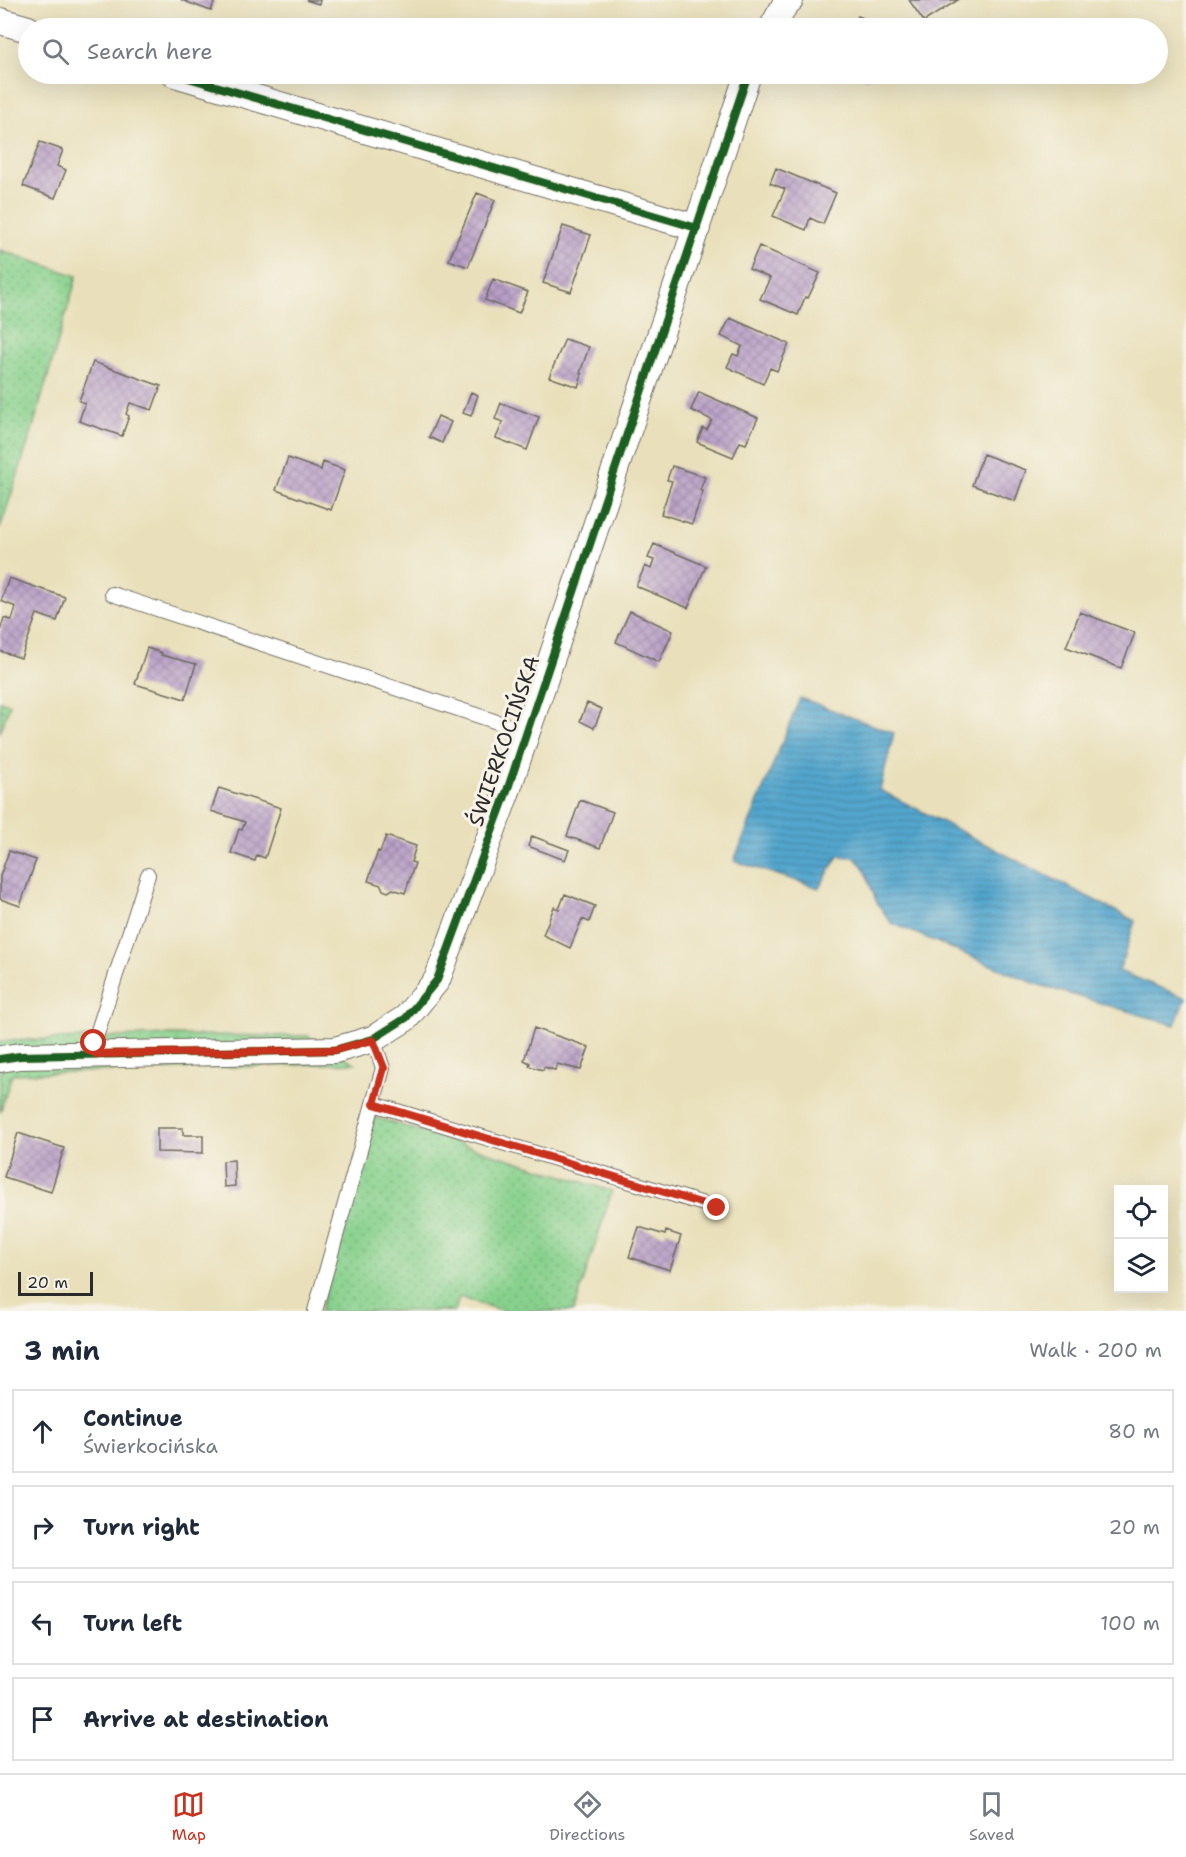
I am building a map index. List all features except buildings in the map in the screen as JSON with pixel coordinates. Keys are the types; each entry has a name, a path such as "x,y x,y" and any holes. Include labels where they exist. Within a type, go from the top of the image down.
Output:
{"street":[{"path":"778,18 790,0"},
{"path":"0,21 18,26"},
{"path":"209,84 698,228"},
{"name":"ŚWIERKOCIŃSKA","path":"0,1059 20,1056 335,1050 373,1040 406,1018 437,980 527,732 745,84"}],"lane":[{"path":"112,594 527,732"},
{"path":"96,1054 94,1043 148,875"},
{"path":"315,1311 384,1068 373,1040"},
{"path":"374,1104 717,1208"}],"green space":[{"path":"0,250 77,276 31,434 0,529"},
{"path":"0,701 10,704 0,733"},
{"path":"171,1035 308,1036 355,1063 12,1074 0,1113 0,1041"},
{"path":"374,1117 612,1191 574,1311 504,1311 459,1297 455,1311 320,1311"}],"water":[{"path":"800,698 894,733 880,790 1135,921 1119,971 1186,998 1175,1025 1036,984 891,923 876,901 864,868 854,857 838,856 819,888 734,861"}],"cycle path":[{"path":"209,84 697,228"},
{"path":"0,1059 20,1056 335,1050 373,1039 406,1018 437,980 508,788 745,84"}],"route":[{"path":"94,1043 96,1054 335,1050 373,1040 384,1068 374,1104 717,1208"}]}
